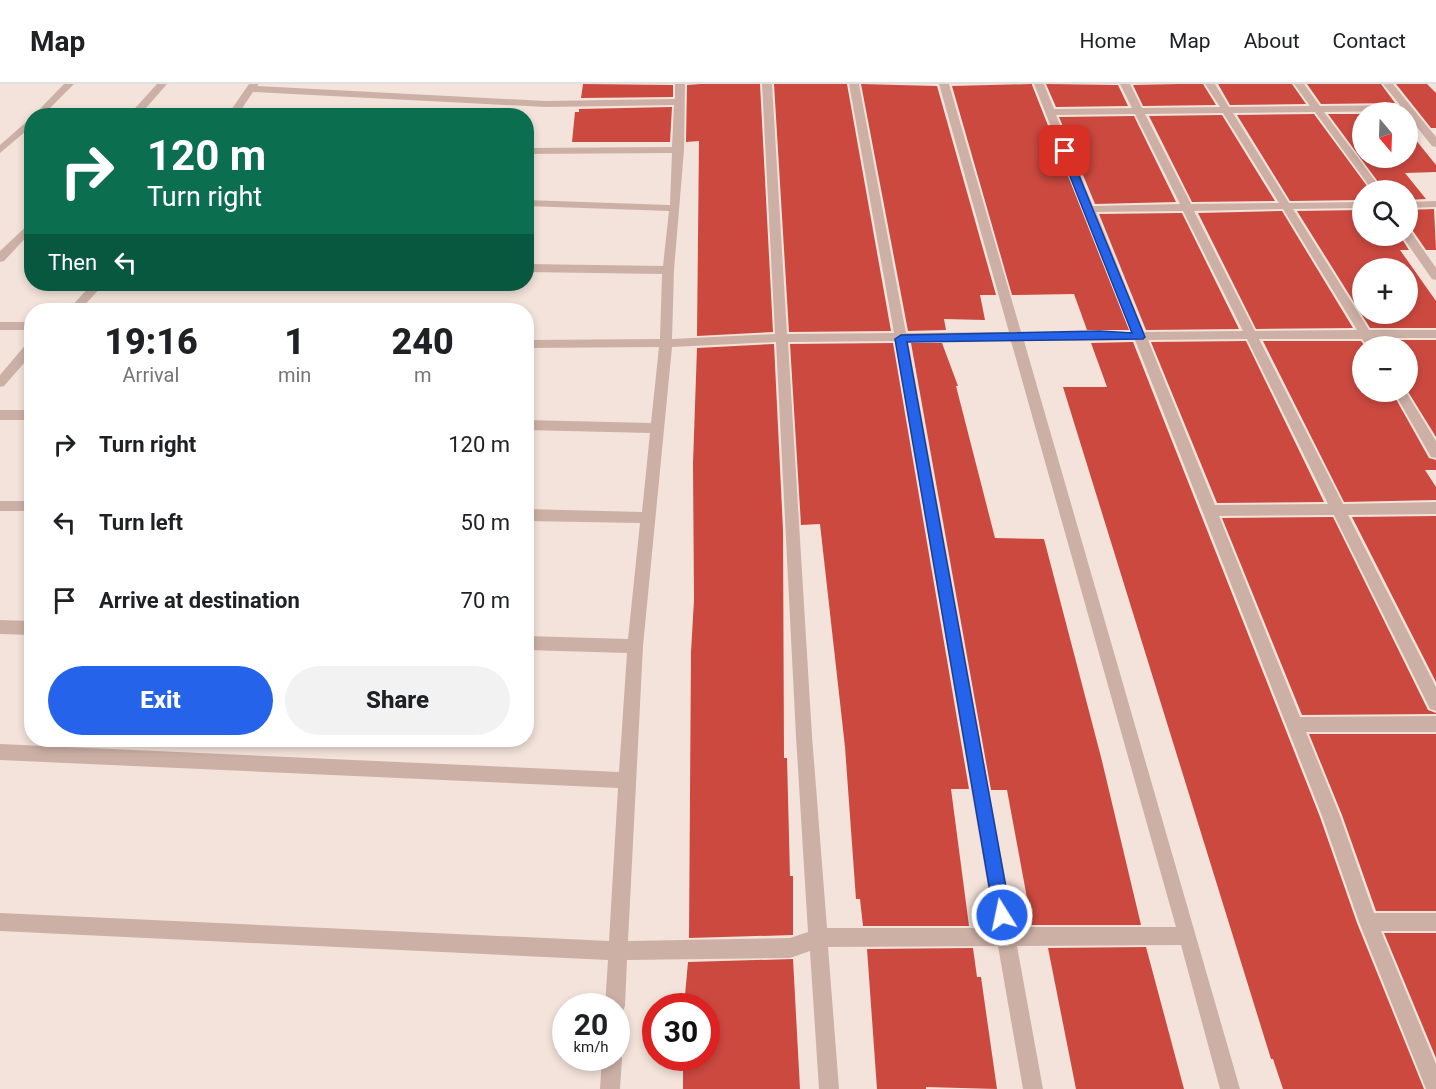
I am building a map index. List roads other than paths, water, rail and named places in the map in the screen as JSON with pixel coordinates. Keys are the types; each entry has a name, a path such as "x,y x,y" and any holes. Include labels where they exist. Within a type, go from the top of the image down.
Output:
{"street":[{"path":"44,108 69,84"},
{"path":"140,108 162,84"},
{"path":"616,993 635,646 666,343 668,270 679,150 680,84"},
{"path":"767,84 804,736 829,1089"},
{"path":"854,84 1033,1089"},
{"path":"944,84 1230,1089"},
{"path":"1038,84 1331,816 1368,922 1436,1089"},
{"path":"1125,84 1436,704"},
{"path":"1210,84 1367,336"},
{"path":"1299,84 1370,180"},
{"path":"1388,84 1403,102"},
{"path":"238,108 253,86 546,104 678,102"},
{"path":"1050,112 1352,109"},
{"path":"1418,121 1436,144"},
{"path":"0,150 24,128"},
{"path":"534,151 679,150"},
{"path":"534,203 675,208"},
{"path":"1418,204 1436,204"},
{"path":"1088,209 1352,205"},
{"path":"0,258 24,232"},
{"path":"1415,246 1436,276"},
{"path":"534,268 668,270"},
{"path":"80,303 92,291"},
{"path":"0,326 24,326"},
{"path":"1417,336 1436,334"},
{"path":"534,344 666,343 780,338 1016,338 1100,335 1139,337 1250,335 1352,340"},
{"path":"0,383 24,354"},
{"path":"1406,402 1436,453"},
{"path":"0,415 24,415"},
{"path":"534,425 657,428"},
{"path":"0,506 24,506"},
{"path":"1210,511 1436,508"},
{"path":"534,515 648,518"},
{"path":"0,627 24,628"},
{"path":"534,643 635,646"},
{"path":"1294,725 1436,724"},
{"path":"0,752 627,780"},
{"path":"0,922 618,951 790,948 819,938 1188,936"},
{"path":"1368,922 1436,922"},
{"path":"610,1089 611,1071"}]}
